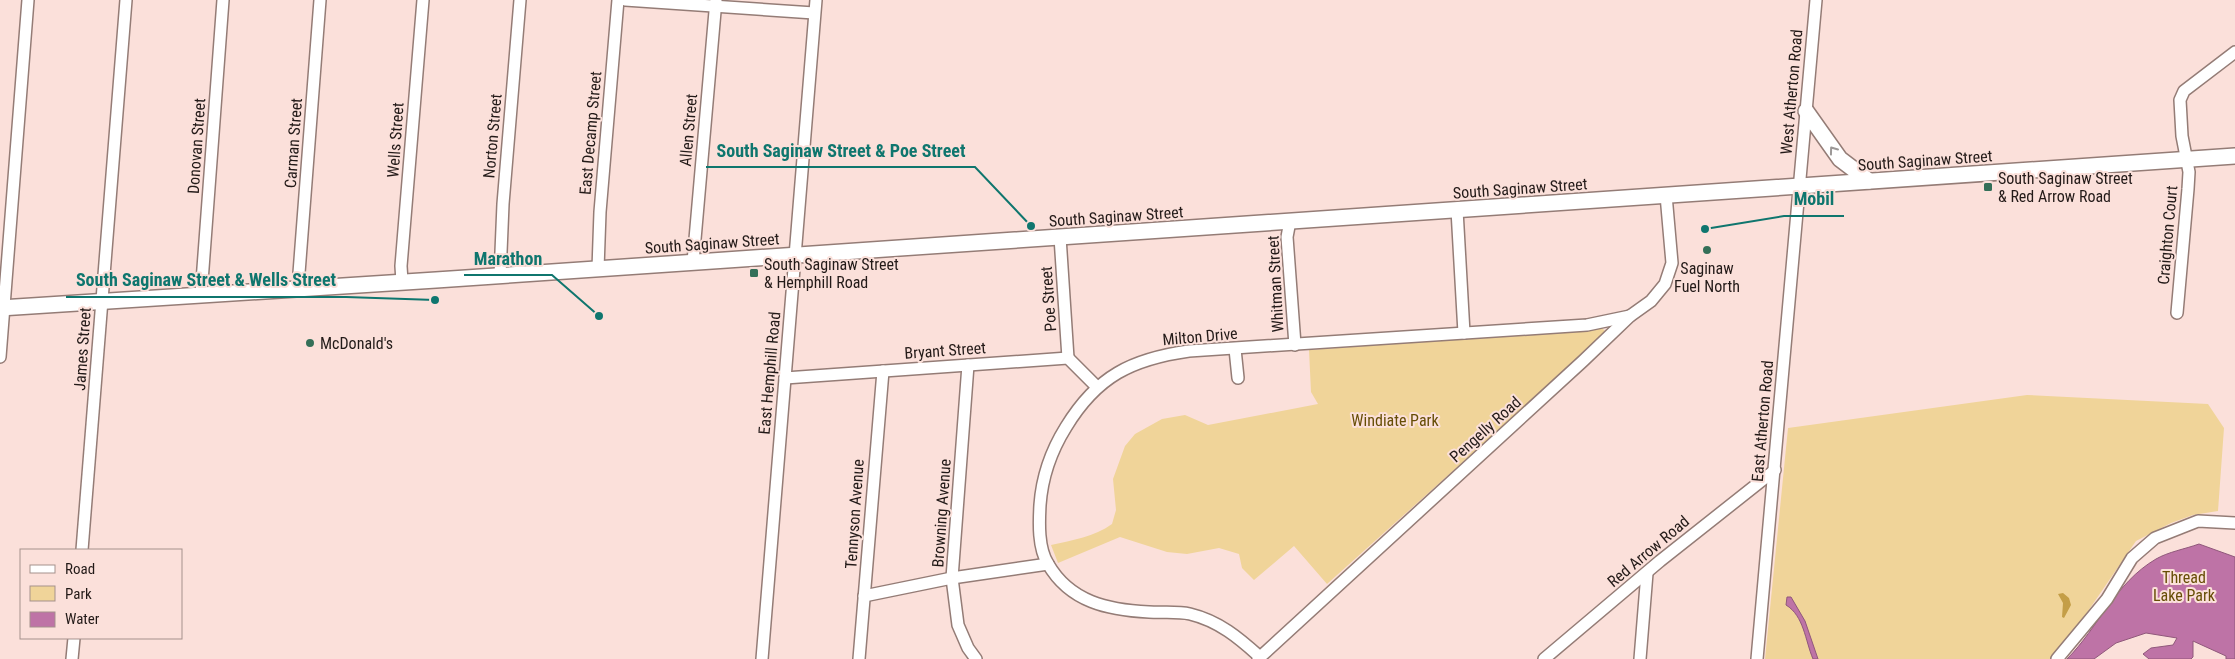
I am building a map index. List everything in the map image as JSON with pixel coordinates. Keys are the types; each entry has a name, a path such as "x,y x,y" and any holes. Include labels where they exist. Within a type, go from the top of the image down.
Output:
{"main road":[{"path":"1806,111 1840,159 1869,181"},
{"name":"South Saginaw Street","path":"2,308 500,276 2235,156"}],"street":[{"path":"0,357 2,308 28,0"},
{"name":"James Street","path":"82,549 126,0"},
{"name":"Donovan Street","path":"201,295 223,0"},
{"name":"Carman Street","path":"301,289 299,273 320,0"},
{"name":"Wells Street","path":"402,282 401,266 423,0"},
{"name":"Norton Street","path":"500,276 503,204 520,0"},
{"name":"East Decamp Street","path":"598,269 600,212 618,0"},
{"path":"625,0 715,3 814,13"},
{"name":"East Hemphill Road","path":"762,659 816,0"},
{"name":"West Atherton Road","path":"1799,186 1816,0"},
{"name":"Allen Street","path":"693,262 715,3"},
{"name":"Craighton Court","path":"2177,313 2188,189 2187,160 2182,136 2180,100 2184,91 2235,52"},
{"name":"East Atherton Road","path":"1756,659 1799,186"},
{"name":"Pengelly Road","path":"1259,658 1630,316 1652,301 1665,284 1672,263 1666,195"},
{"path":"1457,210 1464,332"},
{"name":"Whitman Street","path":"1290,221 1287,237 1295,345"},
{"name":"Poe Street","path":"1060,237 1068,358"},
{"name":"Milton Drive","path":"1259,658 1235,634 1213,621 1189,614 1108,608 1083,600 1066,587 1048,564 1041,543 1039,519 1041,499 1050,457 1076,410 1097,387 1122,370 1162,355 1464,332 1587,325 1630,316"},
{"path":"1236,349 1238,378"},
{"path":"1068,358 1097,387"},
{"name":"Bryant Street","path":"785,378 1068,358"},
{"name":"Browning Avenue","path":"968,365 952,578 958,625 968,648 976,659"},
{"name":"Tennyson Avenue","path":"858,659 883,371"},
{"name":"Red Arrow Road","path":"1544,659 1774,470"},
{"path":"2057,659 2108,599 2132,558 2155,538 2198,521 2235,523"},
{"path":"864,596 952,578 1048,564"},
{"path":"1640,659 1647,573"},
{"path":"72,659 74,639"}],"green space":[{"name":"Windiate Park","path":"1601,327 1605,331 1601,338 1327,584 1294,546 1254,580 1242,568 1239,554 1219,548 1187,554 1167,552 1120,537 1058,563 1051,545 1091,535 1112,524 1116,510 1113,479 1125,446 1135,434 1162,419 1185,415 1208,425 1318,404 1311,392 1309,350 1572,331"},
{"path":"2027,395 2208,404 2224,428 2218,511 2193,515 2171,523 2136,541 2060,652 2059,659 1765,659 1788,428"}],"shaded area":[{"path":"2063,593 2069,598 2071,605 2064,618 2062,617 2063,603 2058,594"}],"water":[{"name":"Thread Lake Park","path":"2199,544 2235,557 2235,659 2226,659 2226,656 2193,641 2193,657 2191,659 2149,659 2143,654 2151,648 2173,645 2177,638 2146,633 2116,643 2094,659 2067,659 2129,580 2156,559 2171,552"},
{"path":"1787,597 1791,597 1805,621 1818,659 1813,659 1797,615 1786,605"}],"place":[{"name":"South Saginaw Street & Red Arrow Road","path":"1988,187"},
{"name":"South Saginaw Street & Poe Street","path":"1031,226"},
{"name":"Mobil","path":"1705,229"},
{"name":"Saginaw Fuel North","path":"1707,250"},
{"name":"South Saginaw Street & Hemphill Road","path":"754,273"},
{"name":"South Saginaw Street & Wells Street","path":"435,300"},
{"name":"Marathon","path":"599,316"},
{"name":"McDonald's","path":"310,343"}]}
